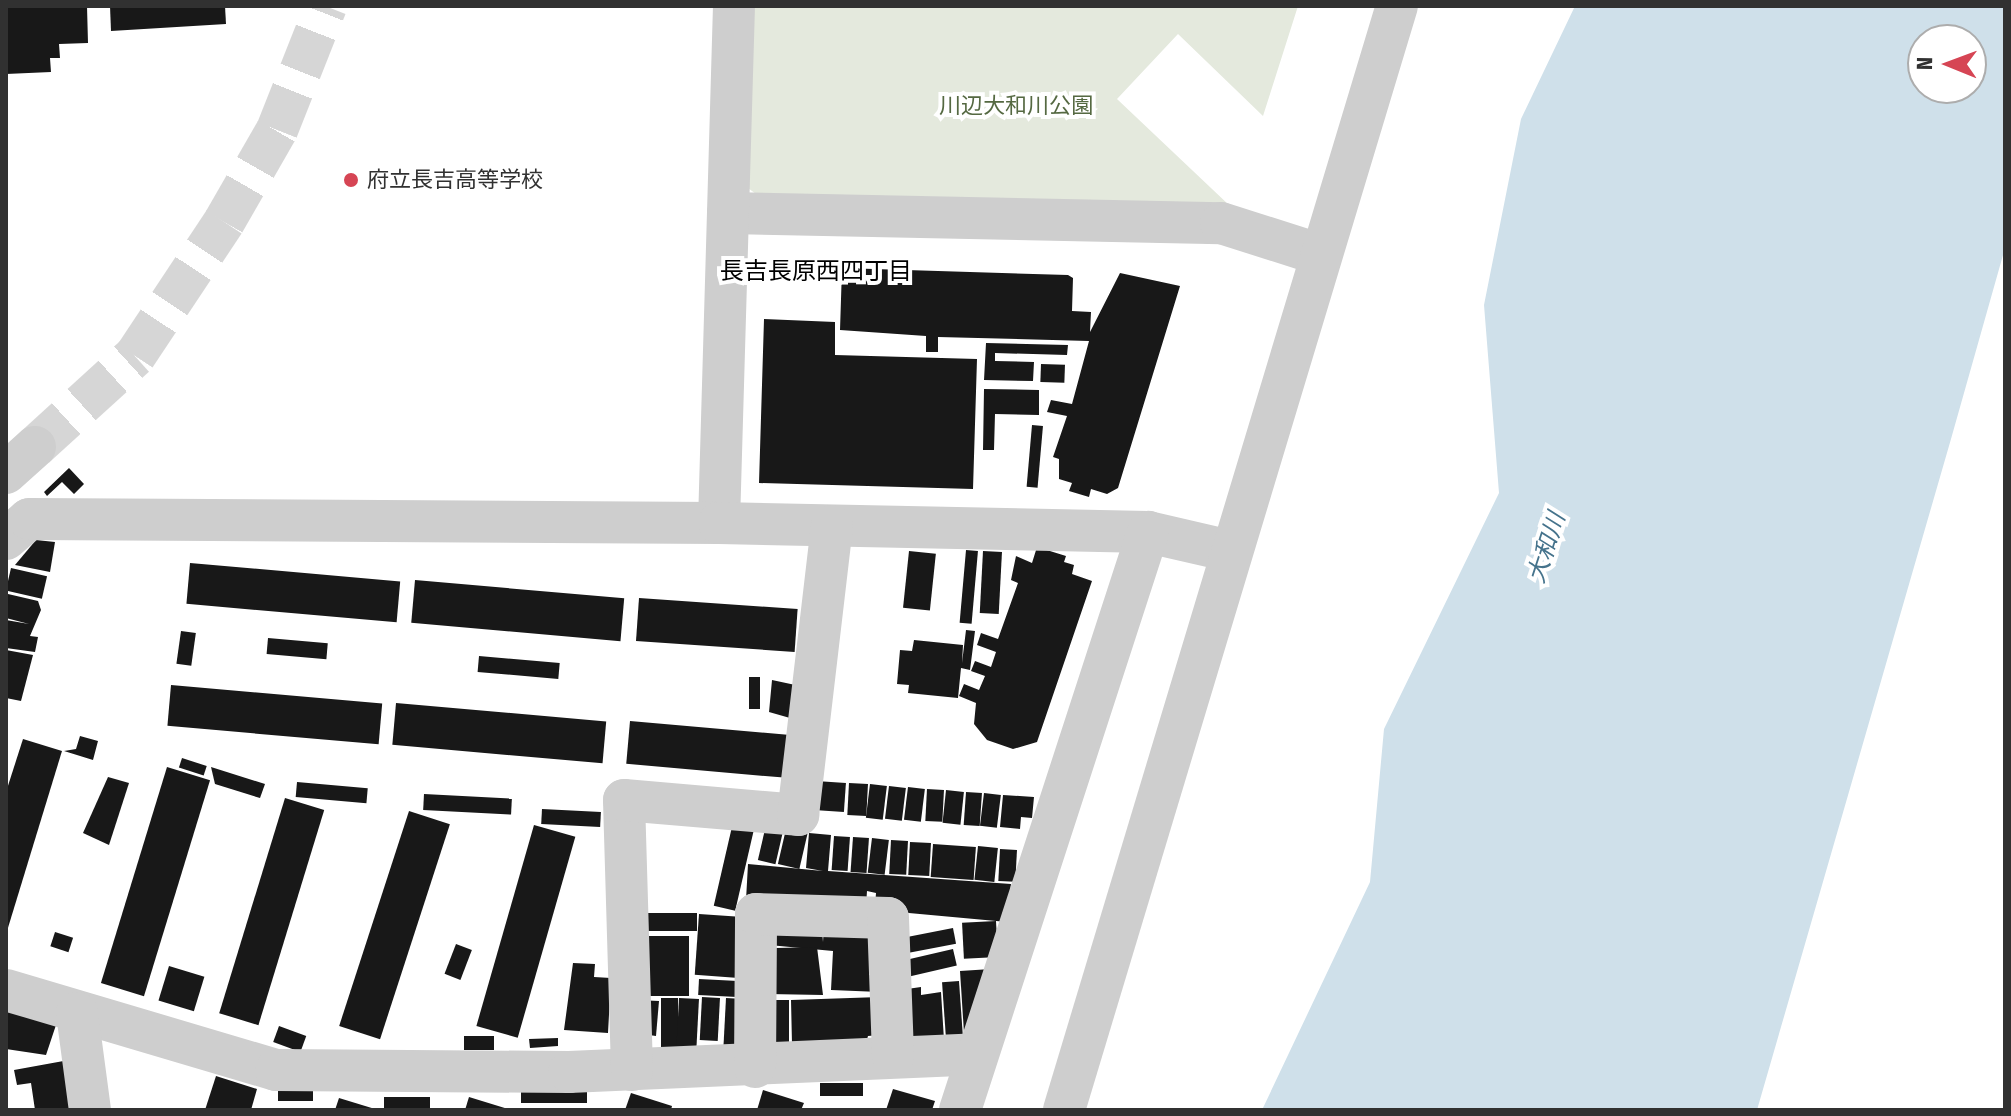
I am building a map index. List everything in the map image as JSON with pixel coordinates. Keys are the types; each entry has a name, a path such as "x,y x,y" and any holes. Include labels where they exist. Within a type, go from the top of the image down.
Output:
{"street":[{"path":"719,523 734,6"},
{"path":"1064,1110 1319,254 1397,6"},
{"path":"728,213 1221,223 1319,254"},
{"path":"6,539 29,519 719,523 1148,532 1230,551"},
{"path":"632,1070 624,800 798,815 832,526"},
{"path":"960,1110 1148,532"},
{"path":"755,1067 756,914 888,918 893,1057"},
{"path":"6,990 276,1070 632,1070 755,1067 977,1054"},
{"path":"77,1013 90,1110"}],"green space":[{"name":"川辺大和川公園","path":"753,6 1298,6 1263,116 1178,34 1117,99 1230,206 760,197 748,188"}],"water":[{"name":"大和川","path":"1575,6 2005,6 2005,248 1757,1110 1262,1110 1370,882 1384,729 1499,493 1484,305 1521,119"}],"building":[{"path":"6,6 87,6 88,43 59,44 60,58 50,58 51,72 6,74"},
{"path":"110,6 225,6 226,24 111,31"},
{"path":"842,268 1068,275 1073,278 1072,311 1091,312 1090,332 1120,273 1180,286 1118,488 1107,494 1091,489 1089,497 1069,491 1072,483 1059,479 1059,459 1053,457 1067,416 1047,412 1051,400 1072,404 1089,341 938,337 938,352 926,352 926,336 840,330"},
{"path":"764,319 835,322 835,355 977,359 973,489 759,483"},
{"path":"986,343 1068,345 1067,355 995,353 995,361 1034,362 1033,381 984,380"},
{"path":"1041,364 1065,365 1064,383 1040,382"},
{"path":"984,389 1039,390 1039,415 995,414 994,450 983,450"},
{"path":"1032,425 1043,426 1038,488 1027,487"},
{"path":"69,468 84,484 74,494 62,482 47,496 44,492"},
{"path":"36,540 55,542 50,572 15,565"},
{"path":"1037,547 1066,556 1064,562 1074,565 1072,574 1092,581 1037,742 1013,749 987,740 974,724 976,703 959,696 964,684 979,690 985,676 971,671 975,661 991,667 996,652 977,645 981,633 998,639 1018,583 1011,580 1016,556 1032,563"},
{"path":"966,550 978,551 972,624 960,623"},
{"path":"909,551 936,554 930,611 903,608"},
{"path":"983,551 1002,552 999,614 980,613"},
{"path":"190,563 400,581 397,622 186,604"},
{"path":"11,568 47,576 42,599 6,590"},
{"path":"415,580 624,598 620,641 411,623"},
{"path":"8,594 38,601 41,610 30,636 38,637 35,652 6,648 6,620 29,624 6,618"},
{"path":"639,598 798,609 795,652 636,641"},
{"path":"966,630 975,631 970,670 961,668 958,698 908,693 909,685 897,684 900,650 912,651 914,640 963,645 962,663"},
{"path":"181,631 196,633 191,666 176,664"},
{"path":"268,638 328,643 326,659 267,654"},
{"path":"6,650 33,655 21,701 6,698"},
{"path":"479,656 560,663 558,679 478,672"},
{"path":"749,677 760,677 760,709 749,709"},
{"path":"772,680 800,686 797,720 769,712"},
{"path":"171,685 382,703 379,744 167,726"},
{"path":"396,703 606,721 603,763 392,745"},
{"path":"630,721 790,735 787,778 626,764"},
{"path":"80,736 98,741 93,760 64,751 76,749"},
{"path":"23,739 62,751 7,931 6,792"},
{"path":"182,758 207,766 204,776 179,768"},
{"path":"167,767 210,780 144,996 101,983"},
{"path":"211,767 265,784 260,798 215,784"},
{"path":"108,777 129,783 109,845 83,833"},
{"path":"816,781 846,783 844,812 814,810"},
{"path":"297,782 368,788 366,803 296,797"},
{"path":"849,783 868,784 866,816 847,815"},
{"path":"870,784 887,786 883,820 866,818"},
{"path":"889,786 906,788 902,821 885,819"},
{"path":"908,787 925,789 921,822 904,820"},
{"path":"927,789 944,790 942,822 925,821"},
{"path":"946,790 964,792 960,825 943,823"},
{"path":"966,792 982,793 980,826 964,825"},
{"path":"984,793 1001,795 997,828 980,826"},
{"path":"424,794 512,799 511,815 423,810"},
{"path":"1003,795 1034,797 1032,818 1021,817 1020,829 1000,827"},
{"path":"285,798 324,810 258,1025 219,1013"},
{"path":"542,809 601,812 600,827 541,824"},
{"path":"409,811 450,824 380,1039 339,1026"},
{"path":"734,818 755,823 735,911 714,906"},
{"path":"534,825 575,837 518,1038 476,1026"},
{"path":"766,825 784,829 775,864 758,860"},
{"path":"786,829 807,834 799,869 778,864"},
{"path":"809,833 831,835 828,871 1011,884 1007,922 898,912 875,906 876,893 867,891 866,906 746,900 748,864 823,871 806,868"},
{"path":"834,836 850,837 848,871 832,870"},
{"path":"853,837 869,838 867,873 851,872"},
{"path":"872,838 889,840 885,875 868,873"},
{"path":"891,840 908,841 906,875 889,874"},
{"path":"910,842 931,843 929,876 908,875"},
{"path":"933,844 976,847 974,880 931,877"},
{"path":"978,846 998,848 994,882 974,880"},
{"path":"1000,849 1017,850 1015,882 998,881"},
{"path":"646,913 697,913 697,931 646,931"},
{"path":"699,914 743,917 739,978 695,975"},
{"path":"996,921 998,957 964,959 962,923"},
{"path":"824,926 870,931 869,975 880,975 880,992 831,990 833,951 769,945 770,929 822,930 823,942"},
{"path":"953,928 956,944 909,953 906,937"},
{"path":"55,932 73,938 68,952 50,946"},
{"path":"640,936 689,936 689,996 640,996"},
{"path":"456,944 472,950 460,980 445,974"},
{"path":"817,947 823,995 768,994 776,948"},
{"path":"953,949 957,966 906,977 902,961"},
{"path":"573,963 595,964 594,977 611,978 608,1033 564,1030"},
{"path":"169,966 204,977 194,1011 158,1000"},
{"path":"991,969 964,1033 960,971"},
{"path":"699,979 738,981 737,997 698,995"},
{"path":"959,981 963,1036 946,1037 942,982"},
{"path":"921,987 921,995 941,992 944,1040 911,1042 900,990"},
{"path":"702,997 720,998 718,1041 700,1040"},
{"path":"880,997 880,1035 868,1036 866,1043 792,1044 791,1000"},
{"path":"661,998 678,998 678,1050 661,1050"},
{"path":"679,998 699,999 696,1050 676,1049"},
{"path":"726,998 744,999 741,1050 723,1049"},
{"path":"637,1000 659,1001 656,1036 642,1034"},
{"path":"767,1000 789,1000 789,1044 767,1044"},
{"path":"6,1008 56,1025 46,1055 6,1049"},
{"path":"279,1026 306,1036 300,1052 273,1042"},
{"path":"464,1036 494,1036 494,1050 464,1050"},
{"path":"558,1038 558,1046 530,1048 529,1039"},
{"path":"69,1060 78,1110 35,1110 31,1083 17,1085 14,1070"},
{"path":"216,1076 257,1089 251,1110 205,1110"},
{"path":"820,1083 863,1083 863,1096 820,1096"},
{"path":"521,1087 587,1087 587,1103 521,1103"},
{"path":"893,1089 935,1101 932,1110 886,1110"},
{"path":"763,1090 804,1103 801,1110 757,1110"},
{"path":"278,1091 313,1091 313,1101 278,1101"},
{"path":"631,1093 672,1106 671,1110 625,1110"},
{"path":"384,1097 430,1097 430,1108 384,1108"},
{"path":"469,1097 508,1109 508,1110 465,1110"},
{"path":"339,1098 375,1109 375,1110 335,1110"}],"tunnel":[{"path":"35,447 135,356 224,222 277,130 326,6"}],"place":[{"name":"府立長吉高等学校","path":"351,180"}],"district":[{"name":"長吉長原西四丁目","path":"816,272"}]}
